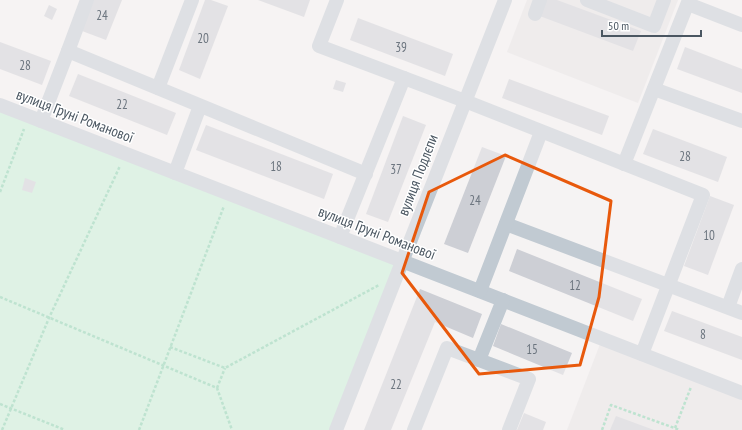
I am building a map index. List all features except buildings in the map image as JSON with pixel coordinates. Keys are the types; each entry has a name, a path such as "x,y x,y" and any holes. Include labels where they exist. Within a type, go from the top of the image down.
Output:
{"street":[{"path":"35,119 68,51 88,0"},
{"path":"158,88 192,0"},
{"path":"337,0 319,46 466,101 541,132 703,194 642,354"},
{"name":"вулиця Подлєпи","path":"336,430 505,0"},
{"path":"535,14 540,0"},
{"path":"587,0 654,26 664,0"},
{"path":"624,164 689,2 742,25"},
{"path":"68,51 366,174"},
{"path":"340,237 404,78"},
{"path":"654,89 742,121"},
{"name":"вулиця Груні Романової","path":"0,106 742,393"},
{"path":"175,173 200,106"},
{"path":"480,291 541,132"},
{"path":"506,224 742,313"},
{"path":"728,307 742,269"},
{"path":"479,360 504,300"},
{"path":"414,430 447,348 529,379 509,430"}],"path":[{"path":"0,192 35,119"},
{"path":"2,430 49,318 126,154"},
{"path":"138,430 229,194"},
{"path":"232,430 217,388 225,368 397,275"},
{"path":"0,297 217,388"},
{"path":"170,348 225,368"},
{"path":"675,428 696,375"},
{"path":"0,404 65,430"},
{"path":"602,430 611,405 680,430"}],"highlighted area":[{"path":"505,155 611,201 599,297 580,365 479,374 402,273 429,192"}],"shaded area":[{"path":"527,0 678,0 638,103 507,52"},
{"path":"602,339 742,393 742,430 567,430"}],"green space":[{"path":"0,105 403,262 336,430 0,430"}]}
